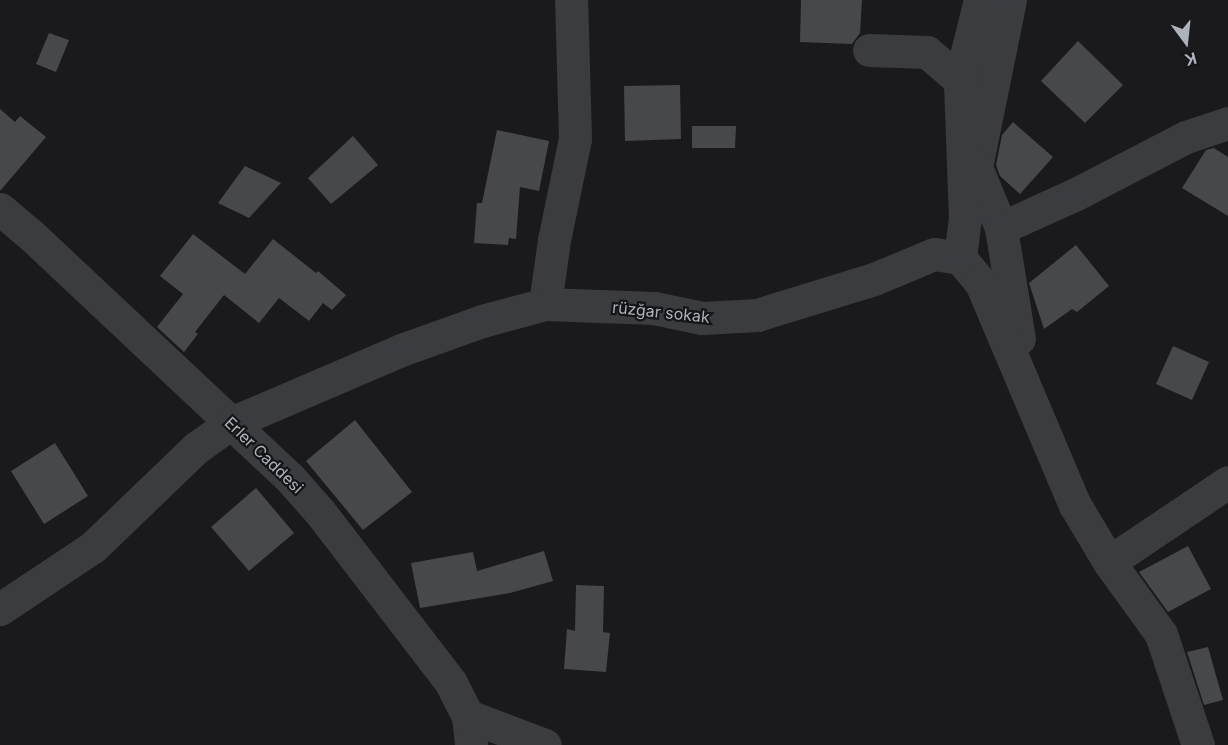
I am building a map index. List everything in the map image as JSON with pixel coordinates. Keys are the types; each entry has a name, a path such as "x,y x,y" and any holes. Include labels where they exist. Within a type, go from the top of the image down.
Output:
{"street":[{"path":"545,304 554,240 575,140 571,0"},
{"path":"980,0 960,80 965,219 960,258 981,283 1075,505 1109,562 1161,634 1171,655 1181,696 1198,745"},
{"path":"1010,0 976,167 1001,228 1027,395"},
{"path":"869,50 927,52 960,80"},
{"path":"1001,228 1076,194 1186,137 1228,123"},
{"name":"Erler Caddesi","path":"0,209 30,234 289,477 320,512 427,648 451,683 469,731"},
{"name":"rüzğar sokak","path":"0,609 93,547 196,448 231,423 415,345 482,321 545,304 654,308 702,318 757,315 874,279 934,254 960,258"},
{"path":"1109,562 1228,482"},
{"path":"469,731 544,745"}],"building":[{"path":"801,0 862,0 860,33 852,44 800,42"},
{"path":"49,33 69,40 56,72 36,64"},
{"path":"1078,41 1123,85 1085,123 1041,81"},
{"path":"680,85 681,139 625,141 624,86"},
{"path":"0,109 15,122 20,116 46,137 0,191"},
{"path":"1013,122 1053,157 1020,194 1000,176 996,165 1002,135"},
{"path":"692,126 736,126 735,148 692,148"},
{"path":"497,130 549,141 539,191 520,187 516,239 509,238 508,245 474,243 477,203 482,203"},
{"path":"353,136 378,165 331,204 308,178"},
{"path":"1214,148 1228,157 1228,216 1182,188 1206,150"},
{"path":"245,166 281,183 249,218 218,203"},
{"path":"193,234 245,274 273,239 316,273 318,271 346,295 332,310 323,303 309,321 279,298 259,323 224,295 195,332 198,334 184,352 157,327 183,294 160,276"},
{"path":"1076,245 1109,286 1077,312 1072,309 1044,329 1029,283"},
{"path":"1173,346 1209,362 1192,400 1156,384"},
{"path":"355,420 412,492 363,530 306,461"},
{"path":"55,443 88,496 44,524 11,471"},
{"path":"256,488 294,533 249,571 211,527"},
{"path":"1188,546 1211,589 1168,612 1139,572"},
{"path":"544,551 553,581 510,593 420,608 411,563 473,552 477,571"},
{"path":"576,585 604,586 603,632 610,633 606,672 564,669 567,629 575,631"},
{"path":"1208,647 1223,700 1204,705 1187,652"}]}
